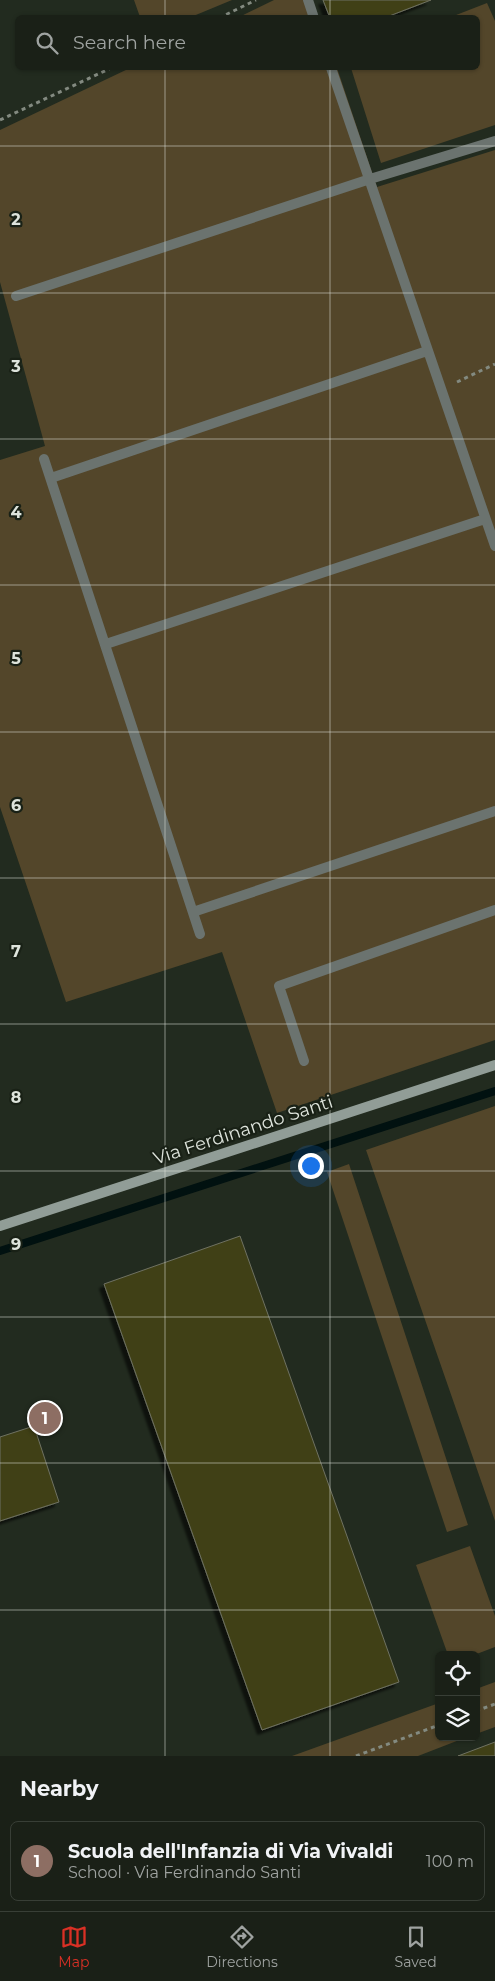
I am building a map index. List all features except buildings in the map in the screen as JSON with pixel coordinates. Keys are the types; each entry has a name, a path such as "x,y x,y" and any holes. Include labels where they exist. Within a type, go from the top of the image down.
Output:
{"main road":[{"name":"Via Ferdinando Santi","path":"0,1226 495,1065"}],"lane":[{"path":"308,0 313,15"},
{"path":"332,70 370,178 426,351 495,546"},
{"path":"16,296 370,178 495,141"},
{"path":"51,478 426,351"},
{"path":"44,459 200,934"},
{"path":"106,644 485,519"},
{"path":"193,912 495,811"},
{"path":"304,1061 279,986 495,910"}],"path":[{"path":"225,15 256,0"},
{"path":"0,120 107,70"},
{"path":"441,391 495,364"},
{"path":"480,1710 495,1704"},
{"path":"356,1756 435,1726"}],"shaded area":[{"path":"134,0 232,0 196,15 139,15"},
{"path":"274,0 312,0 317,15 243,15"},
{"path":"487,3 495,21 495,125 381,163 352,70 480,70 480,15 456,15"},
{"path":"126,70 338,70 377,187 495,150 495,1040 277,1113 222,952 66,1002 0,807 0,460 45,446 0,282 0,130"},
{"path":"495,1106 495,1521 366,1150"},
{"path":"349,1164 468,1525 447,1532 327,1172"},
{"path":"470,1546 495,1616 495,1647 480,1653 480,1651 447,1651 416,1565"},
{"path":"495,1682 495,1727 480,1733 480,1696 480,1688"},
{"path":"435,1704 435,1741 457,1741 418,1756 292,1756"}],"waterway":[{"path":"0,1251 495,1091"}],"place":[{"name":"Scuola dell'Infanzia di Via Vivaldi","path":"45,1418"}]}
